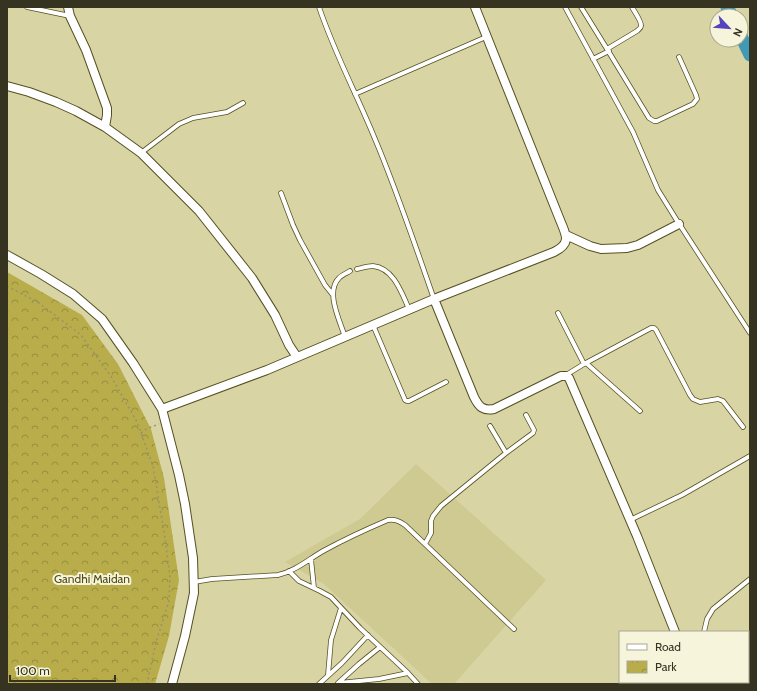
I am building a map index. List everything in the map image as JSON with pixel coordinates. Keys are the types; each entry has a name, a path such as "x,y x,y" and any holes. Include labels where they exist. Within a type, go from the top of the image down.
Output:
{"street":[{"path":"68,7 70,16 83,45 107,108 105,127"},
{"path":"162,409 297,357 434,299 554,252 564,246 566,235 475,7"},
{"path":"7,86 29,92 76,111 105,127 141,152 200,211 252,278 275,315 297,357"},
{"path":"566,235 590,246 602,249 627,248 638,245 679,224"},
{"path":"7,255 73,294 102,319 133,363 162,409 185,504 192,542 194,582 194,593 187,629 172,684"},
{"path":"434,299 474,397 480,407 488,410 494,409 554,379 563,376 569,378 630,520 675,631"}],"lane":[{"path":"27,7 70,16"},
{"path":"320,7 325,23 392,181 434,299"},
{"path":"565,7 632,132 658,190 750,332"},
{"path":"580,7 649,118 656,122 693,104 697,99 679,57"},
{"path":"593,59 640,28 640,22 632,7"},
{"path":"355,94 486,37"},
{"path":"141,152 186,120 200,116 227,112 244,103"},
{"path":"282,193 300,240 325,284 333,295"},
{"path":"357,269 372,266 390,275 398,286 409,310"},
{"path":"345,337 333,295 339,278 350,272"},
{"path":"558,313 585,364 640,411"},
{"path":"373,325 405,400 407,401 446,382"},
{"path":"566,376 570,372 651,328 654,328 693,399 700,402 718,399 723,401 743,427"},
{"path":"425,544 431,533 431,521 435,512 506,452 534,432 534,429 526,415"},
{"path":"490,426 506,452"},
{"path":"630,520 682,495 750,456"},
{"path":"194,582 212,579 278,574 289,571 332,546 393,519 400,522 425,544 514,629"},
{"path":"311,558 314,588"},
{"path":"289,571 299,581 331,597 368,636 418,684"},
{"path":"704,631 712,609 750,579"},
{"path":"328,675 331,640 341,608"},
{"path":"319,684 368,636"},
{"path":"338,684 380,647"},
{"path":"338,684 379,679 408,673"}],"path":[{"path":"7,286 39,303 81,335 112,378 137,422 153,466 170,577 169,601 156,642 147,684"},
{"path":"141,433 146,428 165,422"},
{"path":"7,676 16,684"}],"shaded area":[{"path":"416,464 546,580 454,684 432,684 324,584 285,562 360,519"}],"green space":[{"name":"Gandhi Maidan","path":"7,272 82,315 118,364 151,429 164,478 179,580 169,636 155,684 7,684"}],"waterway":[{"path":"747,48 750,55"}]}
